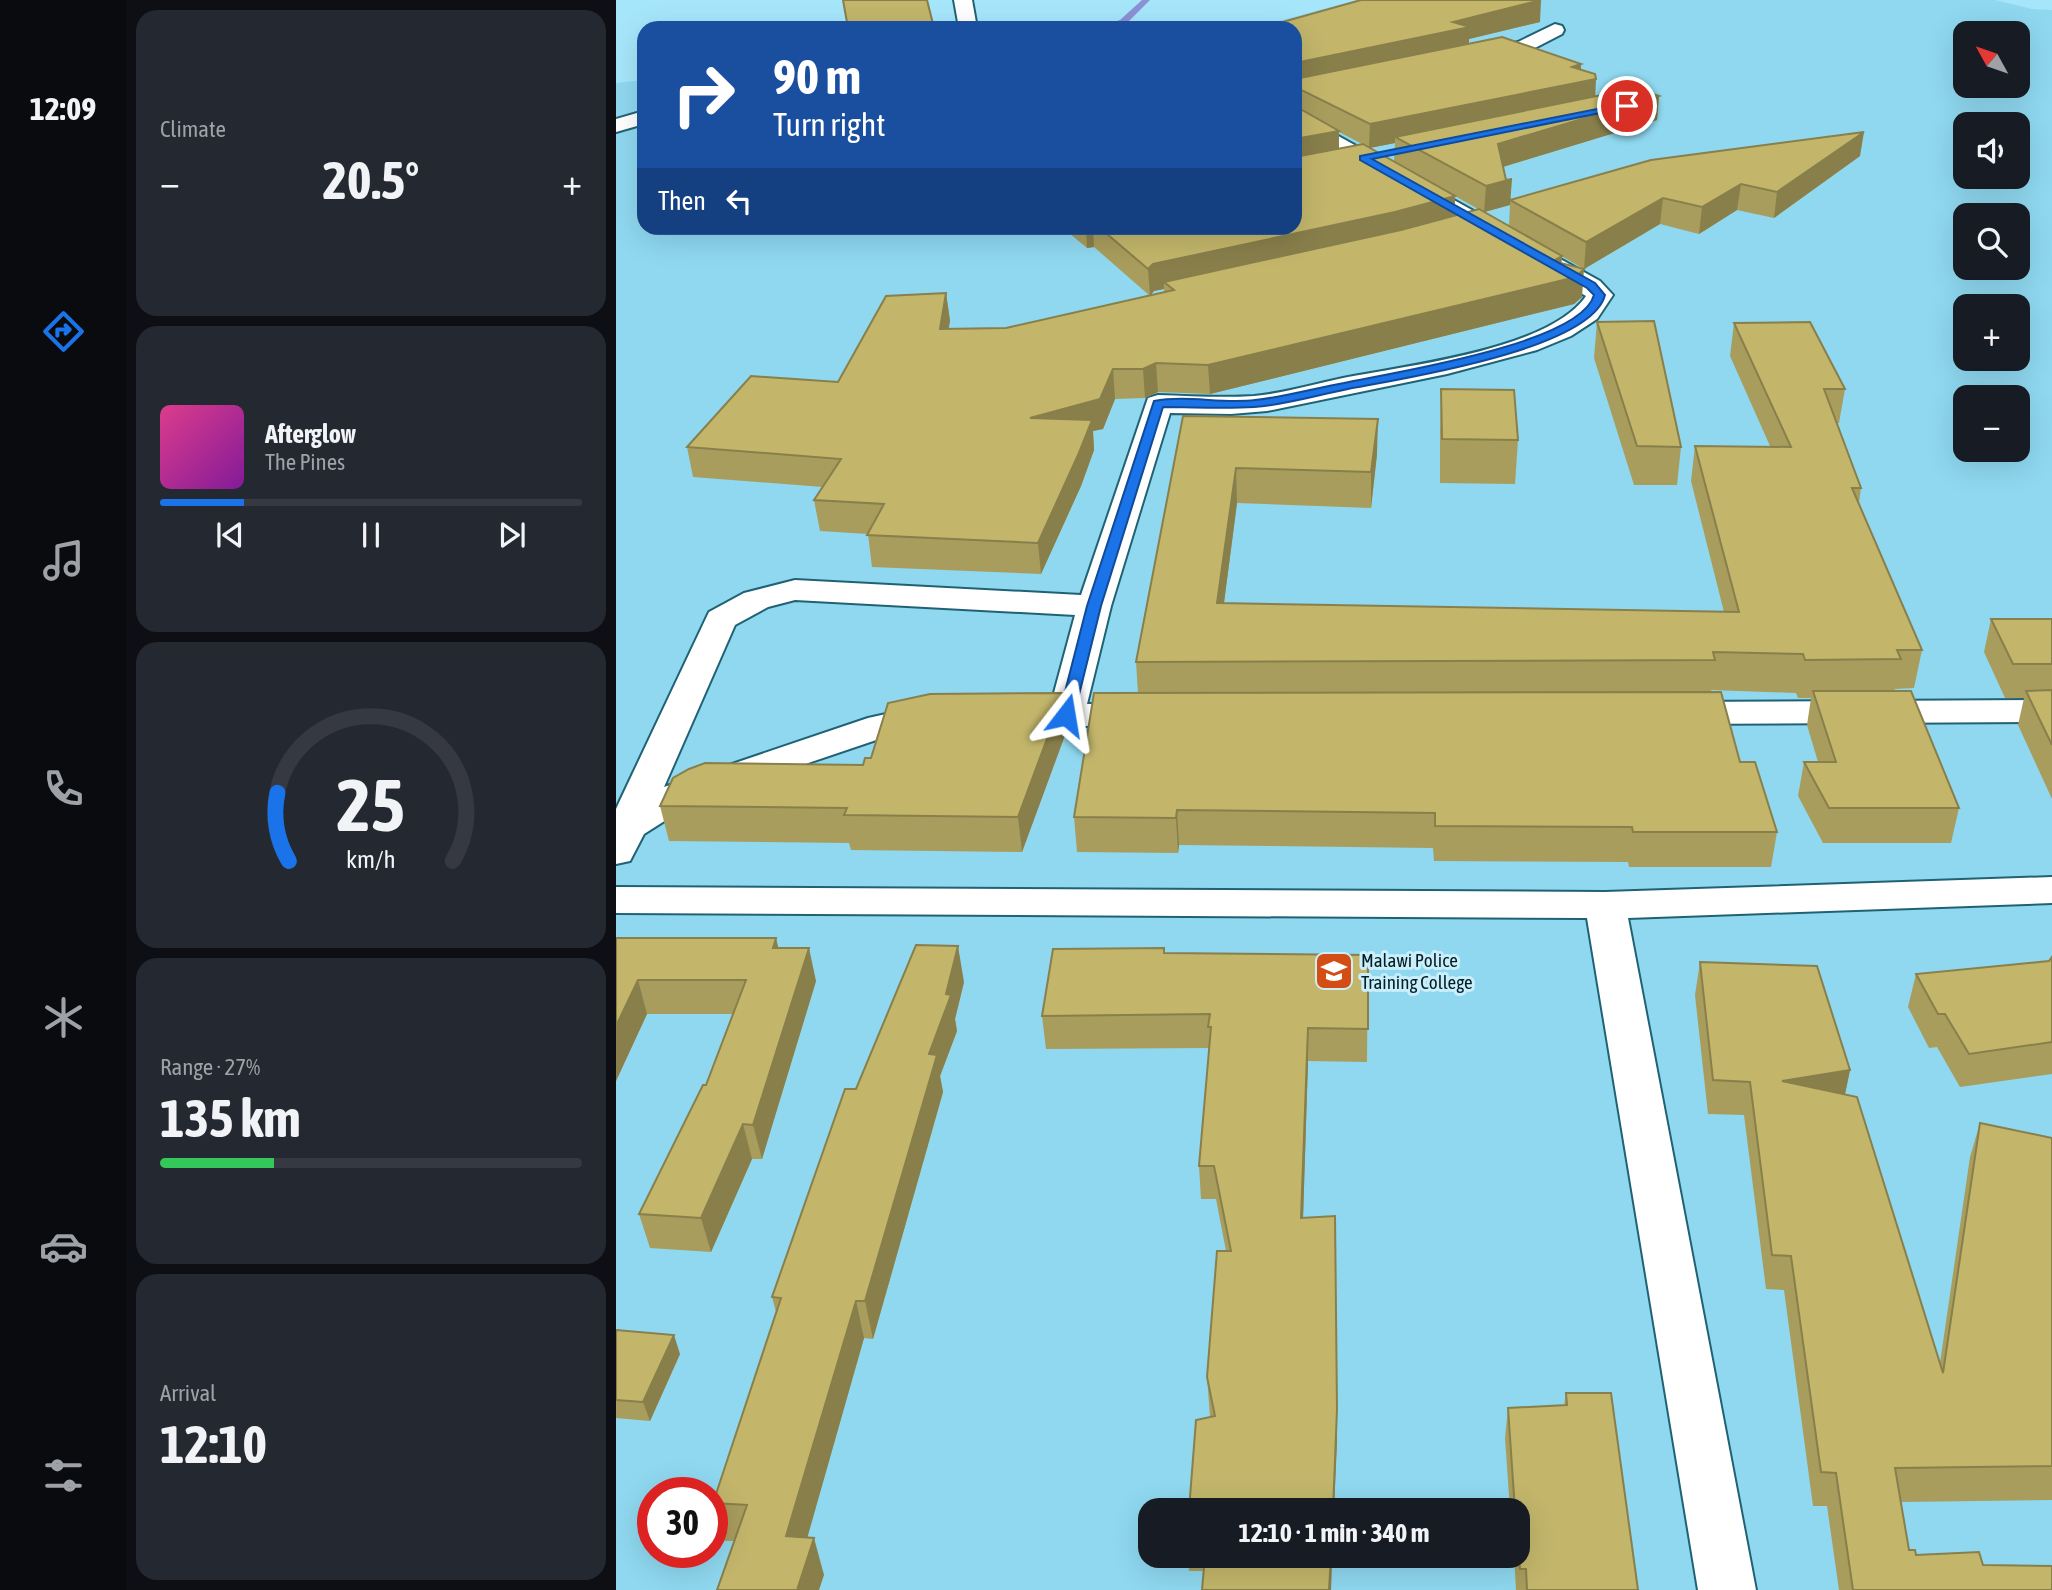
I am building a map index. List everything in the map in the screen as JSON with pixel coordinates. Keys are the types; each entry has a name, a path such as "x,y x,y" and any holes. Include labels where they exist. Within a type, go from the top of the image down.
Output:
{"street":[{"path":"963,0 967,21"},
{"path":"1457,61 1524,46 1555,30"},
{"path":"616,126 637,119"},
{"path":"1066,715 1094,606 1158,404 1255,404 1478,359 1548,335 1577,322 1597,306 1600,295 1591,286 1302,122"},
{"path":"1329,166 1391,153"},
{"path":"1447,234 1507,218"},
{"path":"622,839 721,619 756,600 795,590 1094,606"},
{"path":"1635,713 2052,711"},
{"path":"622,839 682,793 868,730 936,714 1177,715"},
{"path":"616,900 1605,905 2052,890"},
{"path":"1605,905 1727,1590"}],"shaded area":[{"name":"Malawi Police Training College","path":"1357,0 1995,0 2032,9 2052,10 2052,1590 616,1590 616,83 637,81 637,235 1302,235 1302,21 1278,21"}],"building":[{"path":"843,0 927,0 932,21 847,21"},
{"path":"1361,0 1541,0 1453,22 1470,27 1302,62 1302,21 1286,21"},
{"path":"1502,37 1581,64 1572,67 1595,74 1596,79 1370,124 1302,90 1302,78"},
{"path":"1636,88 1659,96 1498,144 1506,180 1512,179 1486,186 1395,137"},
{"path":"1302,110 1339,131 1302,138"},
{"path":"1864,132 1777,192 1741,184 1702,207 1663,198 1586,242 1510,200 1651,160"},
{"path":"1363,144 1455,196 1302,232 1302,156"},
{"path":"1479,209 1562,256 1553,261 1584,269 1576,277 1208,365 1156,363 1143,369 1113,369 1100,399 1030,418 1092,420 1038,543 867,535 884,504 814,500 841,459 687,447 751,376 838,382 886,296 946,293 940,329 1006,328 1174,290 1164,282 1401,230"},
{"path":"1108,235 1288,235 1153,264 1148,269"},
{"path":"1654,321 1681,447 1637,446 1597,322"},
{"path":"1810,322 1845,389 1824,389 1861,488 1852,488 1922,650 1897,650 1901,659 1805,660 1803,654 1713,652 1715,660 1136,662 1183,416 1378,419 1371,472 1236,468 1217,603 1739,612 1695,446 1791,447 1734,323"},
{"path":"1441,389 1514,390 1518,440 1442,439"},
{"path":"1991,619 2052,619 2052,664 2013,664"},
{"path":"2052,690 2052,745 2026,691"},
{"path":"1813,691 1911,691 1959,808 1829,808 1804,762 1836,762"},
{"path":"1721,692 1740,762 1755,762 1777,832 1633,832 1632,827 1435,826 1435,813 1177,810 1176,818 1074,817 1094,693"},
{"path":"1064,693 1018,817 844,815 847,808 660,806 673,778 705,763 863,765 865,758 871,758 888,703 930,694"},
{"path":"616,938 776,938 773,948 809,948 753,1125 743,1124 701,1218 639,1214 703,1085 706,1085 746,980 638,980 616,1026"},
{"path":"916,945 958,946 946,994 951,995 929,1054 937,1055 865,1301 856,1301 786,1536 814,1538 797,1590 717,1590 725,1568 728,1568 728,1559 747,1505 728,1504 728,1477 722,1477 781,1298 772,1297 845,1089 856,1089"},
{"path":"1164,948 1164,953 1368,955 1368,1029 1308,1028 1301,1218 1335,1216 1337,1409 1333,1498 1190,1498 1196,1420 1215,1416 1207,1377 1217,1251 1231,1251 1214,1166 1199,1166 1210,1014 1042,1016 1053,949"},
{"path":"2052,957 2052,1042 1969,1054 1945,1014 1938,1014 1916,974 2049,961"},
{"path":"1700,962 1817,966 1850,1070 1782,1081 1857,1097 1943,1373 1980,1123 2052,1138 2052,1466 1895,1468 1909,1550 1915,1550 1916,1555 1979,1552 1983,1565 2052,1566 2052,1590 1853,1590 1836,1473 1821,1472 1791,1256 1772,1255 1750,1082 1713,1080"},
{"path":"616,1330 674,1335 643,1402 616,1400"},
{"path":"1566,1393 1611,1393 1638,1590 1527,1590 1526,1569 1520,1568 1530,1568 1530,1498 1514,1498 1508,1408 1567,1405"},
{"path":"1204,1568 1330,1568 1329,1590 1202,1590"}],"waterway":[{"path":"1124,21 1146,0"}],"place":[{"name":"Malawi Police Training College","path":"1334,971"}],"route":[{"path":"1066,715 1094,606 1158,404 1255,404 1478,359 1516,349 1548,335 1577,322 1597,306 1600,295 1591,286 1364,158 1627,106"}]}
